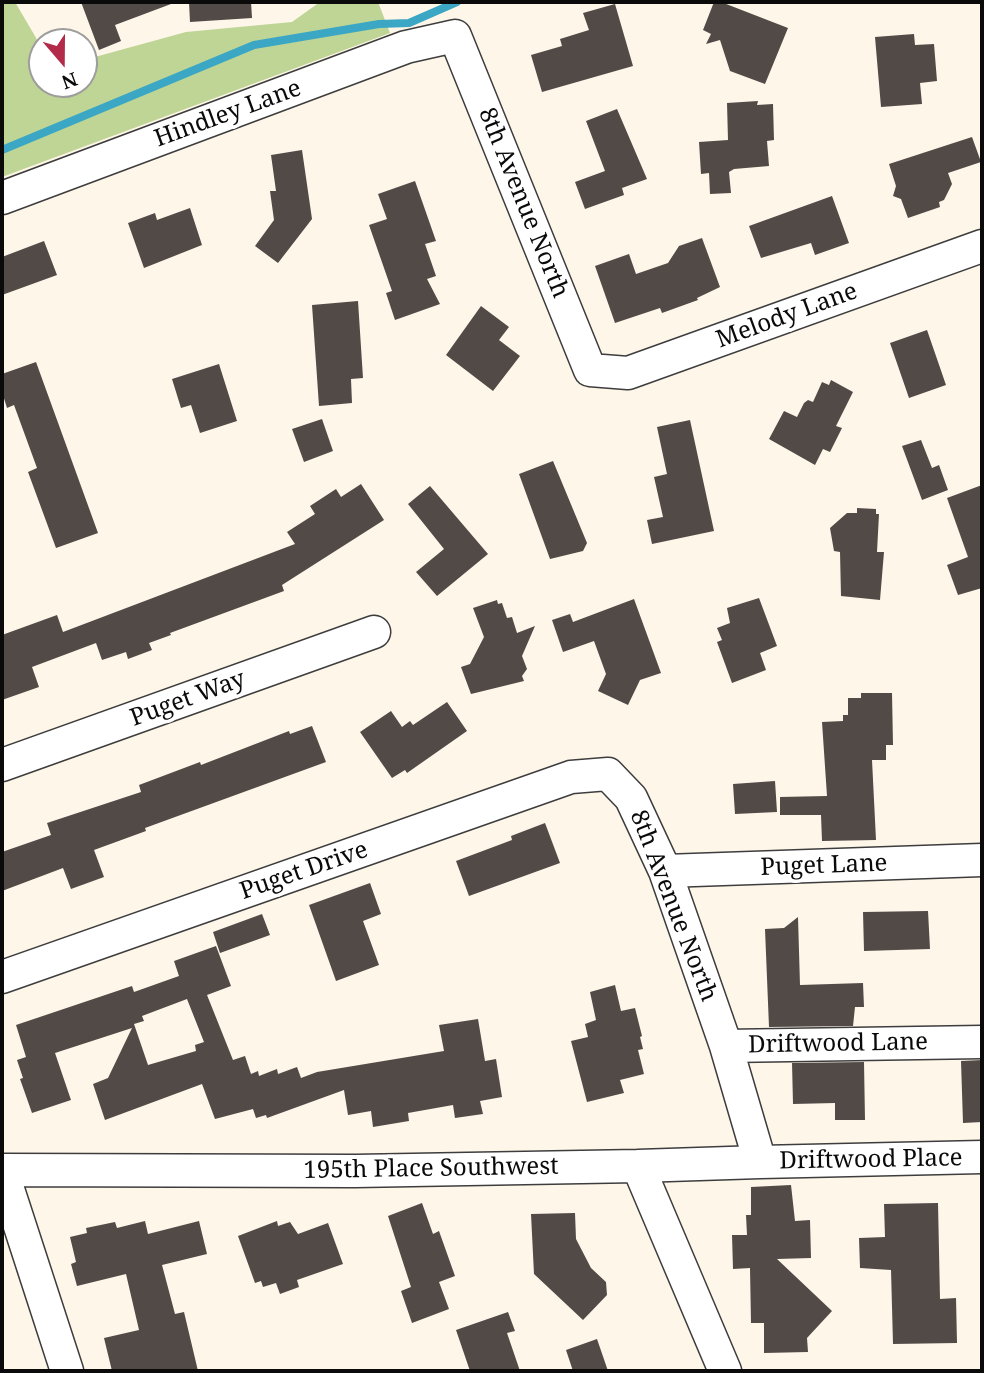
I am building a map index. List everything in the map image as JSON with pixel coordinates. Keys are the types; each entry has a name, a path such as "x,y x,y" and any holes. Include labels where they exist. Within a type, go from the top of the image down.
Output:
{"street":[{"name":"Hindley Lane","path":"2,198 406,47 456,36"},
{"name":"8th Avenue North","path":"456,36 590,370"},
{"name":"Melody Lane","path":"590,370 628,373 982,246"},
{"name":"Puget Way","path":"2,765 374,632"},
{"name":"8th Avenue North","path":"608,774 631,798 665,871 726,1046"},
{"name":"Puget Drive","path":"2,977 570,777 608,774"},
{"name":"Puget Lane","path":"665,871 982,860"},
{"name":"Driftwood Lane","path":"760,1162 726,1046 982,1042"},
{"name":"Driftwood Place","path":"760,1162 982,1157"},
{"path":"725,1371 638,1166 760,1162"},
{"name":"195th Place Southwest","path":"2,1170 355,1171 638,1166"},
{"path":"2,1170 67,1371"}],"green space":[{"path":"2,2 15,2 30,28 28,28 28,98 98,98 98,56 186,32 292,22 320,2 378,2 390,33 2,177"}],"building":[{"path":"81,2 171,4 115,25 121,41 99,50 98,28 91,28"},
{"path":"189,2 251,2 252,18 190,22"},
{"path":"714,2 721,2 788,28 765,84 730,71 720,40 706,44 711,34 703,30"},
{"path":"615,4 633,66 542,92 531,55 562,46 560,39 589,30 583,13"},
{"path":"914,34 915,45 934,44 937,81 920,83 922,104 881,107 875,37"},
{"path":"758,101 757,105 773,104 774,140 767,141 769,166 734,169 729,172 731,193 710,194 709,173 701,174 699,142 728,140 727,103"},
{"path":"617,109 647,179 622,188 624,195 585,209 575,182 605,171 586,121"},
{"path":"972,137 981,162 948,173 952,184 944,200 939,202 940,207 908,218 901,199 893,196 896,186 889,164"},
{"path":"302,150 312,219 278,263 255,246 274,220 270,191 276,191 271,155"},
{"path":"415,181 436,241 425,244 436,276 427,279 440,304 395,320 386,293 392,291 369,225 387,219 378,194"},
{"path":"832,196 849,243 815,255 811,243 761,258 749,226"},
{"path":"190,208 202,245 144,268 128,223 155,213 157,220"},
{"path":"702,238 720,287 697,298 698,300 662,313 660,308 615,323 595,266 629,254 636,274 668,263 679,246"},
{"path":"44,241 57,275 2,295 2,257"},
{"path":"358,301 363,378 351,379 352,403 319,406 312,305"},
{"path":"481,306 509,327 499,340 520,356 493,391 446,355"},
{"path":"927,330 946,385 909,398 890,343"},
{"path":"36,362 98,533 56,548 28,472 37,468 14,405 7,408 2,392 2,374"},
{"path":"219,364 237,421 200,433 191,405 181,408 172,379"},
{"path":"831,380 853,392 836,426 842,428 830,452 823,449 815,465 769,439 784,411 797,417 804,403 808,400 813,402 822,382 829,385"},
{"path":"322,419 333,451 304,462 292,429"},
{"path":"690,420 714,531 652,544 647,520 663,517 654,477 667,474 657,427"},
{"path":"921,440 932,468 939,465 948,490 922,500 902,446"},
{"path":"553,461 587,543 583,551 550,559 519,474"},
{"path":"361,484 384,520 282,585 284,591 170,633 171,635 149,643 152,650 128,659 126,652 102,660 96,643 32,667 39,687 2,700 2,635 57,615 63,632 295,544 287,532 315,514 310,506 336,489 341,497"},
{"path":"982,485 982,588 958,595 947,565 968,557 947,498"},
{"path":"430,486 488,554 437,596 416,572 444,549 408,504"},
{"path":"857,508 876,509 876,514 879,514 877,552 884,552 880,600 841,596 840,552 834,551 830,528 847,513 857,513"},
{"path":"759,598 777,646 760,653 766,670 732,683 717,642 722,640 717,628 730,623 727,608"},
{"path":"634,599 661,673 640,680 628,705 598,691 606,674 594,641 563,652 552,620 570,614 573,622"},
{"path":"497,600 498,604 502,603 507,618 512,617 517,633 535,626 522,656 527,669 522,676 524,681 471,694 461,667 470,664 484,637 473,608"},
{"path":"861,693 892,693 893,745 886,745 886,760 872,760 876,840 822,841 821,815 780,815 780,797 827,796 822,722 843,721 843,715 848,715 848,698 861,698"},
{"path":"447,702 467,731 407,773 405,770 392,778 360,732 391,711 402,727 410,721 413,725"},
{"path":"312,726 326,762 145,828 146,831 94,850 104,877 71,889 63,868 2,891 2,852 51,835 47,823 141,792 139,785 200,762 201,765 289,731 290,734"},
{"path":"775,781 777,812 735,814 733,784"},
{"path":"545,823 560,863 469,896 456,861 512,840 511,836"},
{"path":"370,883 381,914 363,921 379,965 336,981 309,905"},
{"path":"928,911 930,949 864,951 863,912"},
{"path":"262,914 270,935 220,953 213,932"},
{"path":"798,917 800,985 863,983 864,1007 855,1007 853,1026 769,1027 765,929 784,928"},
{"path":"216,946 231,986 207,995 233,1060 245,1056 251,1074 258,1071 259,1076 277,1069 278,1074 297,1067 301,1078 317,1072 444,1051 439,1025 478,1019 485,1061 496,1059 502,1097 480,1101 483,1114 455,1118 453,1105 408,1113 409,1121 373,1127 371,1111 348,1115 344,1090 267,1118 266,1115 256,1118 253,1109 215,1119 202,1084 105,1120 93,1084 108,1078 132,1028 55,1053 71,1100 32,1113 20,1079 23,1078 17,1060 26,1057 16,1025 132,986 134,992 179,976 174,961","holes":["187,999 204,1042 195,1045 196,1051 148,1065 134,1024 144,1021 142,1016"]},
{"path":"615,985 621,1011 635,1008 642,1036 643,1049 638,1050 644,1074 620,1080 624,1093 587,1102 571,1041 588,1037 585,1024 596,1020 590,992"},
{"path":"982,1060 982,1122 963,1123 961,1061"},
{"path":"864,1062 865,1120 835,1120 835,1103 793,1104 792,1063"},
{"path":"791,1185 795,1221 810,1220 811,1258 777,1259 832,1311 807,1338 808,1352 764,1353 764,1323 751,1323 750,1268 733,1269 732,1235 747,1235 746,1215 751,1215 751,1187"},
{"path":"422,1203 433,1234 439,1231 455,1276 439,1282 449,1309 412,1323 401,1291 411,1287 388,1216"},
{"path":"938,1203 940,1299 956,1298 957,1343 893,1344 891,1270 860,1268 859,1238 885,1237 884,1204"},
{"path":"575,1213 576,1239 591,1268 606,1282 607,1295 583,1320 534,1274 531,1214"},
{"path":"145,1221 148,1234 199,1221 207,1254 162,1265 175,1314 184,1312 198,1371 112,1371 104,1338 139,1330 126,1274 77,1286 71,1264 76,1262 70,1237 87,1233 86,1228 115,1222 117,1228"},
{"path":"277,1221 278,1226 290,1222 298,1234 328,1223 343,1264 297,1280 299,1287 280,1294 276,1283 263,1287 261,1281 255,1283 238,1236"},
{"path":"508,1312 515,1331 507,1333 520,1371 470,1371 456,1330"},
{"path":"597,1339 608,1371 573,1371 566,1350"}],"waterway":[{"path":"2,150 254,45 379,24 409,23 457,2"}]}
